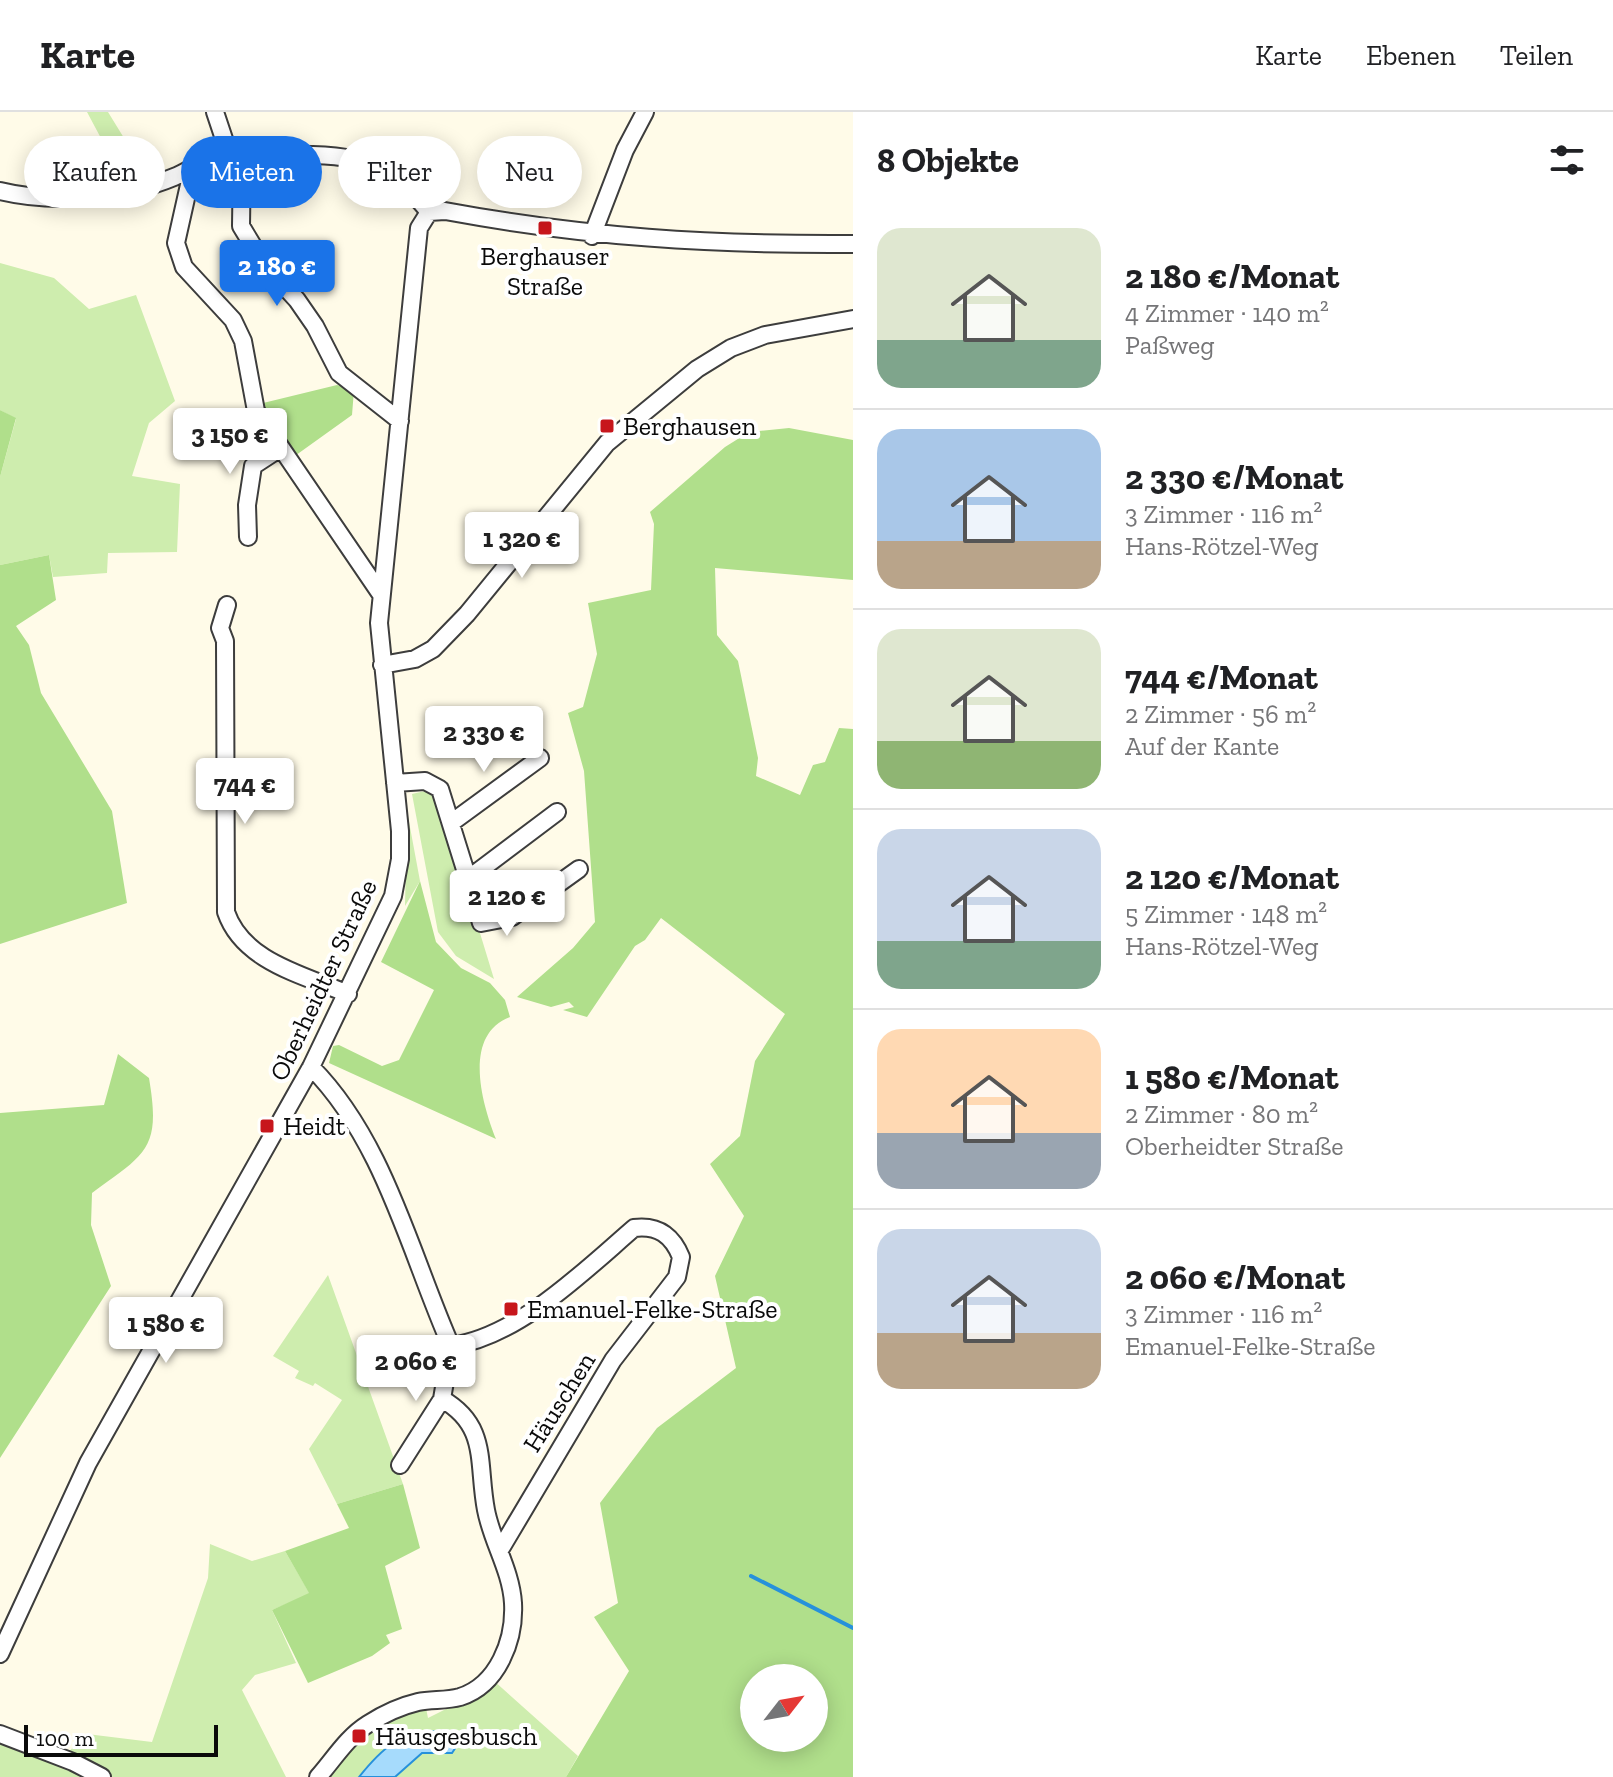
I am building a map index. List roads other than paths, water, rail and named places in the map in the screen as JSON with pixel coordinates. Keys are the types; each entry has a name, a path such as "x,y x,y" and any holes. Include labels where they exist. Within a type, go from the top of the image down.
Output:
{"street":[{"path":"215,112 226,136"},
{"path":"592,236 625,150 645,112"},
{"path":"322,156 377,166 407,185 429,212 440,211 592,236 701,243 853,244"},
{"path":"0,191 41,198 108,192 156,183 181,172"},
{"path":"184,208 176,243 178,255 184,267 233,320 243,341 256,411 380,593"},
{"path":"240,208 241,226 246,237 269,271 297,300 339,373 400,421"},
{"name":"Oberheidter Straße","path":"0,1654 88,1463 311,1067 384,919 397,879 400,831 382,665 380,593 419,228 429,212"},
{"path":"382,665 415,659 433,649 467,614 607,443 697,369 731,348 765,335 853,319"},
{"path":"248,537 247,505 253,466 279,449"},
{"path":"227,605 220,628 225,656 226,912 237,936 259,955 348,994"},
{"path":"451,823 540,758"},
{"path":"395,783 425,781 437,784 481,923 512,917 579,869"},
{"path":"468,879 557,812"},
{"path":"311,1067 346,1107 384,1183 451,1346 442,1399 400,1465"},
{"name":"Häuschen","path":"451,1346 475,1343 520,1317 568,1285 634,1228 655,1228 671,1238 681,1257 677,1277 613,1360 500,1550"},
{"path":"318,1777 346,1742 367,1724 418,1702 461,1697 488,1680 508,1647 513,1607 500,1550 488,1517 472,1424 462,1410 442,1399"},
{"path":"0,1734 73,1762 102,1777"}],"water":[{"path":"438,1731 450,1737 456,1747 452,1753 422,1753 395,1777 359,1777 376,1757 393,1744 413,1735"}],"waterway":[{"path":"751,1576 853,1628"}],"place":[{"name":"Berghauser Straße","path":"545,228"},
{"name":"Berghausen","path":"607,426"},
{"name":"Heidt","path":"267,1126"},
{"name":"Emanuel-Felke-Straße","path":"511,1309"},
{"name":"Häusgesbusch","path":"359,1736"}]}
